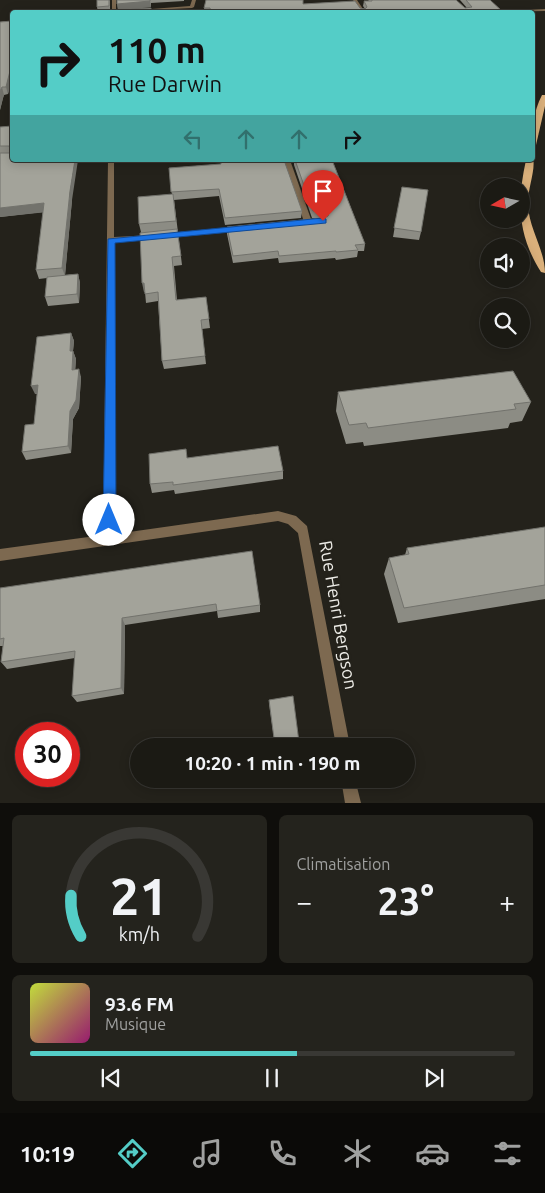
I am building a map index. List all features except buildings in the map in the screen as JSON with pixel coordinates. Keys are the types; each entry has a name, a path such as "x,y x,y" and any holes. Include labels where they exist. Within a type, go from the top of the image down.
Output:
{"main road":[{"path":"535,130 539,111 545,97"},
{"path":"530,162 523,195 525,214 529,235 545,270"}],"street":[{"path":"192,7 194,0"},
{"path":"145,10 192,7"},
{"path":"109,540 111,162"},
{"path":"288,162 312,222 298,223"},
{"path":"111,240 249,228"},
{"name":"Rue Henri Bergson","path":"0,555 278,516 292,520 303,530 341,738"},
{"path":"350,788 353,803"}],"route":[{"path":"109,520 111,240 323,221"}]}
